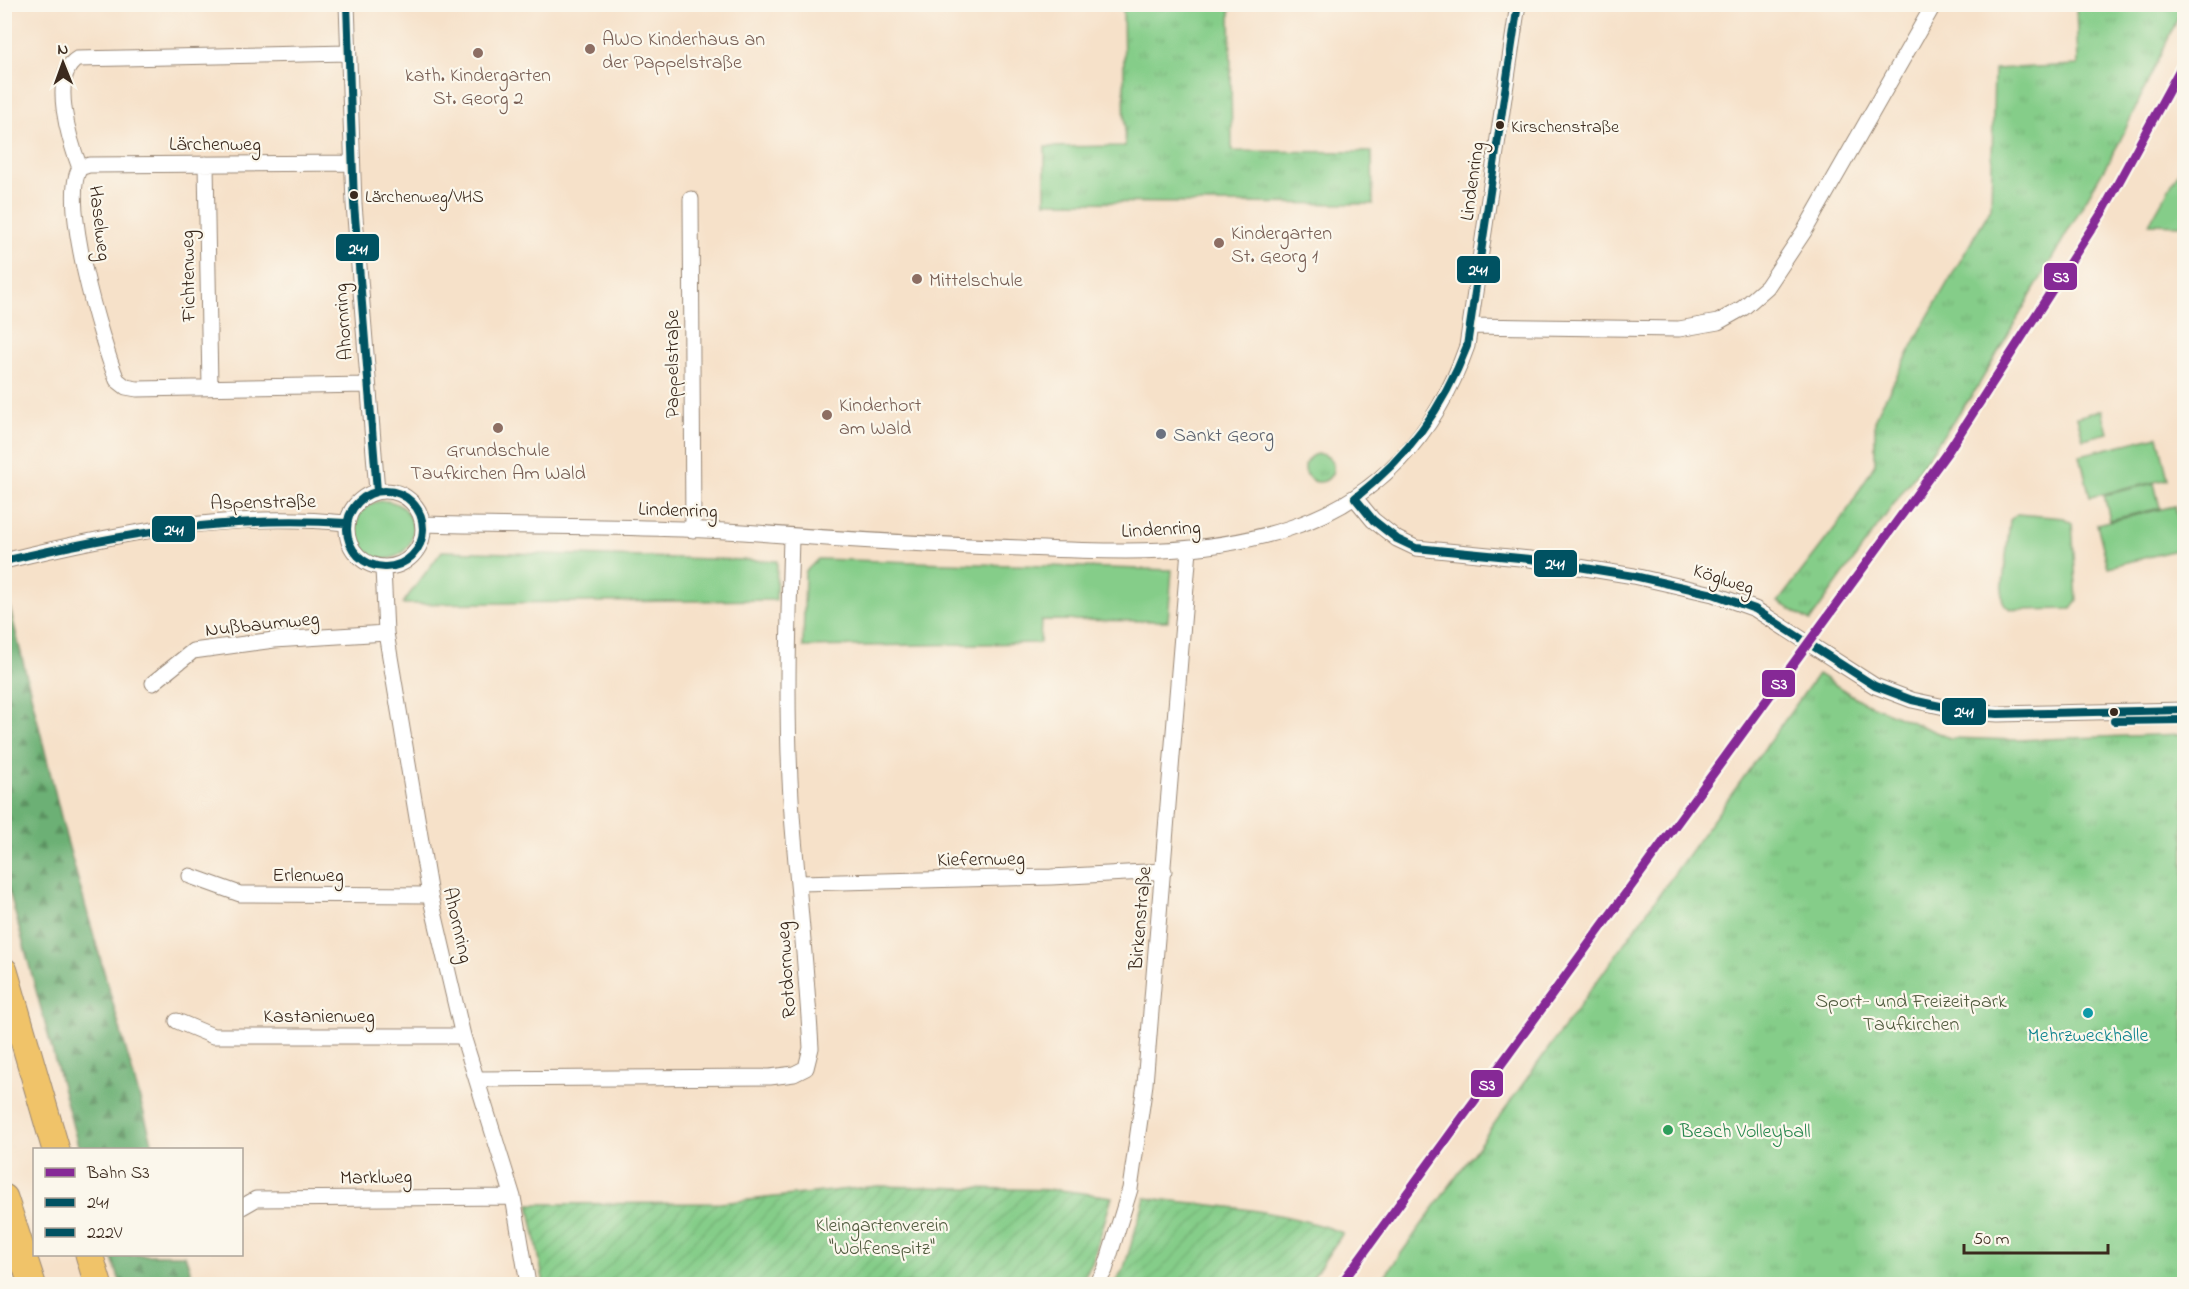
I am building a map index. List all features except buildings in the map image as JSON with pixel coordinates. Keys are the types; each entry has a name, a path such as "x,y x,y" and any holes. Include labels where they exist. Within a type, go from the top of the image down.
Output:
{"highway":[{"path":"4,971 56,1148"},
{"path":"4,1198 32,1284"},
{"path":"90,1256 98,1284"}],"street":[{"name":"Ahornring","path":"347,4 352,163 377,491"},
{"name":"Lindenring","path":"424,524 693,530 791,538 1112,552 1190,549 1249,540 1289,528 1355,498 1380,480 1429,425 1450,391 1472,326 1518,4"},
{"path":"1472,326 1679,329 1718,322 1743,308 1767,287 1805,230 1934,4"},
{"name":"Haselweg","path":"348,53 77,59 68,64 64,75 64,111 71,145 80,168 75,176 74,208 85,270 117,380 126,387 137,389 368,385"},
{"name":"Lärchenweg","path":"80,168 89,165 352,163"},
{"name":"Fichtenweg","path":"206,164 210,387"},
{"name":"Pappelstraße","path":"691,199 693,530"},
{"path":"377,491 393,491 408,497 418,509 424,524 422,541 414,555 400,565 383,568 368,564 355,554 347,540 346,523 357,502 377,491"},
{"name":"Köglweg","path":"1355,498 1373,520 1397,539 1416,548 1530,559 1634,576 1713,594 1755,609 1875,686 1912,700 1968,712 1998,714 2184,710"},
{"name":"Aspenstraße","path":"4,561 147,530 232,519 346,523"},
{"name":"Rotdornweg","path":"477,1079 770,1077 794,1074 806,1068 812,1048 800,883 794,839 788,638 791,538"},
{"name":"Birkenstraße","path":"1097,1284 1105,1270 1130,1190 1145,1084 1164,871 1180,639 1190,549"},
{"name":"Ahornring","path":"383,568 386,633 430,895 463,1036 513,1197 528,1284"},
{"name":"Nußbaumweg","path":"153,683 193,651 274,640 386,633"},
{"name":"Kiefernweg","path":"800,883 1051,877 1164,871"},
{"name":"Erlenweg","path":"190,876 240,894 430,895"},
{"name":"Kastanienweg","path":"177,1021 213,1036 463,1036"},
{"name":"Marklweg","path":"243,1206 256,1199 513,1197"}],"green space":[{"path":"1123,5 1230,5 1232,151 1372,152 1373,204 1045,202 1045,147 1125,146"},
{"path":"2076,5 2184,5 2119,143 1977,388 1810,621 1778,602 1844,516 1875,464 1875,418 1927,318 1991,208 1994,69 2078,65"},
{"path":"2184,162 2184,225 2149,224"},
{"path":"2102,410 2108,433 2083,439 2077,417"},
{"path":"2158,436 2168,479 2090,497 2080,455"},
{"path":"1319,454 1329,458 1333,468 1329,478 1319,482 1309,478 1305,468 1309,458"},
{"path":"2154,483 2160,508 2110,520 2104,495"},
{"path":"378,501 390,501 405,509 413,524 413,536 405,551 390,559 378,559 363,551 355,536 355,524 363,509"},
{"path":"2175,506 2184,548 2108,567 2097,524"},
{"path":"2017,514 2064,518 2072,523 2077,601 2071,609 2017,610 2004,603 2002,593 2010,520"},
{"path":"442,551 777,561 776,600 402,604"},
{"path":"818,559 1172,570 1168,621 1041,620 1040,643 803,647 805,572"},
{"path":"5,588 66,837 154,1148 79,1148 5,876"},
{"name":"Sport- und Freizeitpark Taufkirchen","path":"1818,674 1861,701 1950,738 2017,740 2184,734 2184,1284 1379,1284"},
{"name":"Kleingartenverein \"Wolfenspitz\"","path":"878,1186 1060,1190 1112,1197 1092,1263 1080,1284 544,1284 529,1204 720,1203"},
{"path":"1145,1198 1270,1213 1343,1233 1308,1284 1114,1284 1124,1268"},
{"path":"111,1256 185,1256 195,1284 121,1284"}],"rail line":[{"name":"S3","path":"1341,1284 1949,450 2103,211 2184,62"}],"transit line":[{"name":"241","path":"347,4 354,204 377,491"},
{"name":"241","path":"1355,498 1391,465 1422,430 1447,390 1467,346 1518,4"},
{"name":"241","path":"378,491 392,491 406,497 417,508 423,522 423,529 420,544 412,556 392,567 378,567 364,561 353,550 347,536 347,522 353,508 364,497 378,491"},
{"name":"241","path":"1355,498 1373,520 1397,539 1416,548 1530,559 1634,576 1713,594 1755,609 1875,686 1912,700 1968,712 1998,714 2184,710"},
{"name":"241","path":"4,561 131,535 216,524 302,521 346,523"},
{"name":"222V","path":"2114,721 2184,720"}],"place":[{"name":"AWO Kinderhaus an der Pappelstraße","path":"590,49"},
{"name":"kath. Kindergarten St. Georg 2","path":"478,53"},
{"name":"Kirschenstraße","path":"1500,125"},
{"name":"Lärchenweg/VHS","path":"354,195"},
{"name":"Kindergarten St. Georg 1","path":"1219,243"},
{"name":"Mittelschule","path":"917,279"},
{"name":"Kinderhort am Wald","path":"827,415"},
{"name":"Grundschule Taufkirchen Am Wald","path":"498,428"},
{"name":"Sankt Georg","path":"1161,434"},
{"name":"Mehrzweckhalle","path":"2088,1013"},
{"name":"Beach Volleyball","path":"1668,1130"}]}
